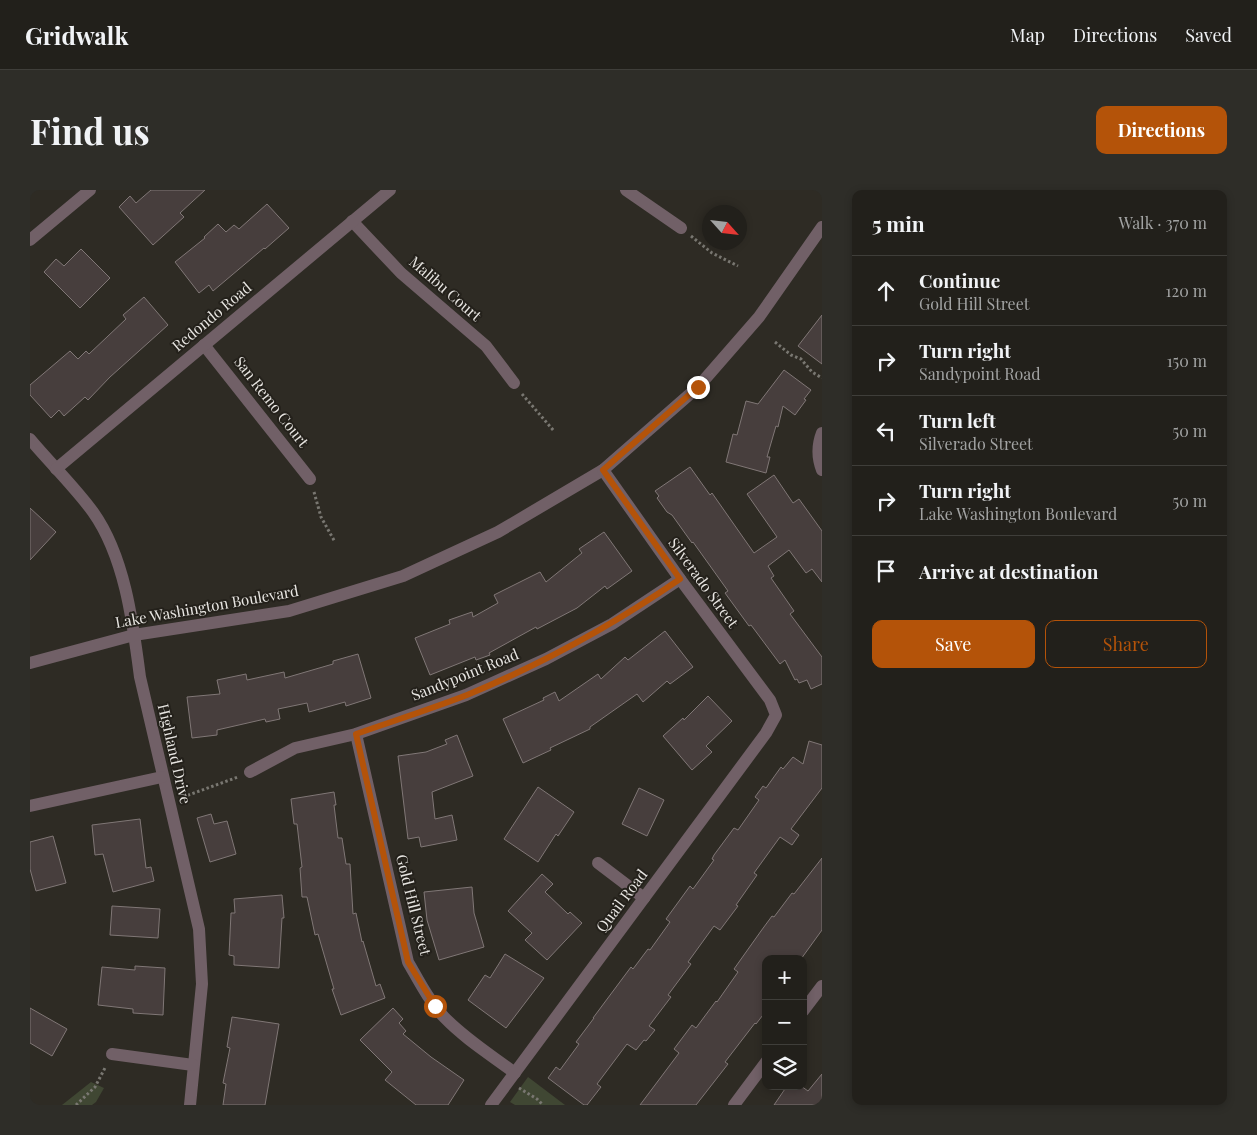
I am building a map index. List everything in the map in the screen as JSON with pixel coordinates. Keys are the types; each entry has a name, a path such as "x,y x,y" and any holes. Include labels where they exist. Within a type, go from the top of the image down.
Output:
{"street":[{"path":"30,240 90,190"},
{"name":"Redondo Road","path":"56,469 390,190"},
{"path":"626,190 680,228"},
{"name":"Malibu Court","path":"352,221 401,273 486,346 514,383"},
{"name":"Lake Washington Boulevard","path":"30,663 134,635 289,611 403,576 498,532 603,470 698,387 759,317 822,227"},
{"name":"San Remo Court","path":"204,345 310,479"},
{"path":"822,433 817,454 822,470"},
{"name":"Highland Drive","path":"30,439 93,512 109,541 122,578 134,635 140,677 162,778 199,929 202,984 190,1105"},
{"name":"Silverado Street","path":"603,470 680,579 770,700 776,715"},
{"name":"Sandypoint Road","path":"250,772 295,748 356,734 466,695 546,659 612,624 680,579"},
{"name":"Quail Road","path":"491,1105 766,733 776,715"},
{"name":"Gold Hill Street","path":"356,734 408,962 427,995 444,1017 512,1077"},
{"path":"30,806 162,778"},
{"path":"598,863 644,898"},
{"path":"807,1007 822,986"},
{"path":"112,1054 194,1065"},
{"path":"734,1105 762,1067"}],"path":[{"path":"680,228 712,253 738,266"},
{"path":"775,342 790,355 801,359 812,372 822,378"},
{"path":"514,383 554,431"},
{"path":"310,479 321,517 334,542"},
{"path":"168,802 250,772"},
{"path":"76,1105 95,1087 112,1054"},
{"path":"512,1077 543,1105"}],"green space":[{"path":"528,1077 565,1105 515,1105 510,1102"},
{"path":"91,1082 104,1088 96,1102 92,1105 62,1105"}],"building":[{"path":"151,190 205,190 180,213 184,217 153,245 119,207 130,196 136,203"},
{"path":"267,204 289,228 213,291 209,285 199,293 175,262 205,238 218,224 226,232 234,225 239,229"},
{"path":"81,249 110,278 80,308 44,272 56,259 64,266"},
{"path":"144,297 168,325 110,377 88,400 85,397 64,416 59,410 51,418 30,395 30,385 70,351 78,359 86,351 89,354 126,319 123,315"},
{"path":"822,315 822,364 798,346"},
{"path":"784,370 811,390 795,415 783,406 778,427 776,426 767,457 770,457 766,473 726,462 733,434 737,435 746,401 758,404"},
{"path":"690,467 710,495 712,493 754,553 777,537 747,494 774,475 793,503 799,499 822,531 822,582 812,569 806,573 789,550 768,566 774,576 771,578 794,611 790,614 822,657 822,684 811,689 807,680 799,683 797,679 795,680 785,660 780,664 725,593 728,591 693,542 657,498 659,496 655,491"},
{"path":"30,508 56,532 30,560"},
{"path":"604,532 632,571 607,589 605,586 577,608 537,629 536,627 489,653 490,655 476,660 475,657 430,675 415,638 450,624 449,620 472,612 473,617 498,603 494,595 540,572 546,582 582,553 579,549"},
{"path":"665,631 693,667 670,684 667,681 643,702 637,694 590,727 590,729 523,763 503,719 544,700 543,698 555,692 559,701 598,674 601,679 625,657 628,660"},
{"path":"358,654 371,698 346,706 345,702 309,712 307,703 278,709 280,719 266,722 265,719 217,730 217,735 192,738 187,697 220,694 217,680 246,674 247,680 284,672 285,678 333,664 333,661"},
{"path":"708,696 732,721 706,746 712,752 692,770 663,736 683,718 684,720"},
{"path":"457,735 473,776 432,792 435,819 452,815 457,840 421,847 419,837 408,839 398,756 426,752 447,744 445,740"},
{"path":"809,741 822,745 822,788 791,829 799,835 792,845 780,837 754,873 757,875 736,905 738,906 720,930 714,926 688,962 691,964 668,995 671,997 649,1026 655,1030 636,1050 627,1044 597,1084 601,1087 587,1105 584,1105 548,1078 556,1067 560,1070 579,1044 576,1042 631,967 633,969 648,949 650,950 670,922 666,919 690,886 693,889 714,860 712,859 714,855 734,828 738,830 759,800 755,797 763,786 766,788 781,767 783,769 793,757 803,764"},
{"path":"538,787 574,812 558,836 556,834 538,862 504,839"},
{"path":"639,788 664,800 647,836 622,824"},
{"path":"334,792 338,838 342,838 346,864 350,864 353,914 356,913 362,942 376,986 380,984 385,998 341,1015 332,989 334,989 318,934 315,935 307,897 302,897 300,868 302,867 297,824 294,824 291,799"},
{"path":"211,814 214,824 227,821 236,854 210,862 197,818"},
{"path":"140,819 146,868 151,867 154,881 113,892 103,854 95,855 92,825"},
{"path":"53,836 66,883 36,891 30,869 30,842"},
{"path":"822,858 822,930 804,955 762,955 762,1016 725,1062 728,1064 696,1105 640,1105 679,1053 674,1049 692,1025 696,1028 717,1002 738,972 734,969 772,916 774,917 792,893 794,894"},
{"path":"542,874 553,884 545,892 568,914 570,912 582,923 547,960 525,940 532,933 508,911"},
{"path":"472,887 474,913 484,947 439,960 427,920 424,892"},
{"path":"282,895 284,918 282,918 279,968 234,965 234,956 229,955 231,913 235,913 234,899"},
{"path":"112,906 160,909 158,938 110,935"},
{"path":"505,954 544,978 506,1028 468,1000 485,975 490,978"},
{"path":"135,966 165,968 163,1015 133,1013 133,1009 98,1005 102,967 135,970"},
{"path":"30,1008 67,1029 52,1056 30,1043"},
{"path":"393,1008 403,1019 399,1023 406,1031 403,1034 431,1057 464,1080 448,1105 416,1105 385,1080 392,1072 360,1040"},
{"path":"232,1017 279,1024 265,1105 223,1105 226,1084 223,1083 230,1048 227,1047"},
{"path":"822,1074 822,1105 774,1105 784,1090 808,1091"}],"route":[{"path":"435,1006 408,962 356,734 466,695 546,659 612,624 680,579 603,470 698,387"}]}
